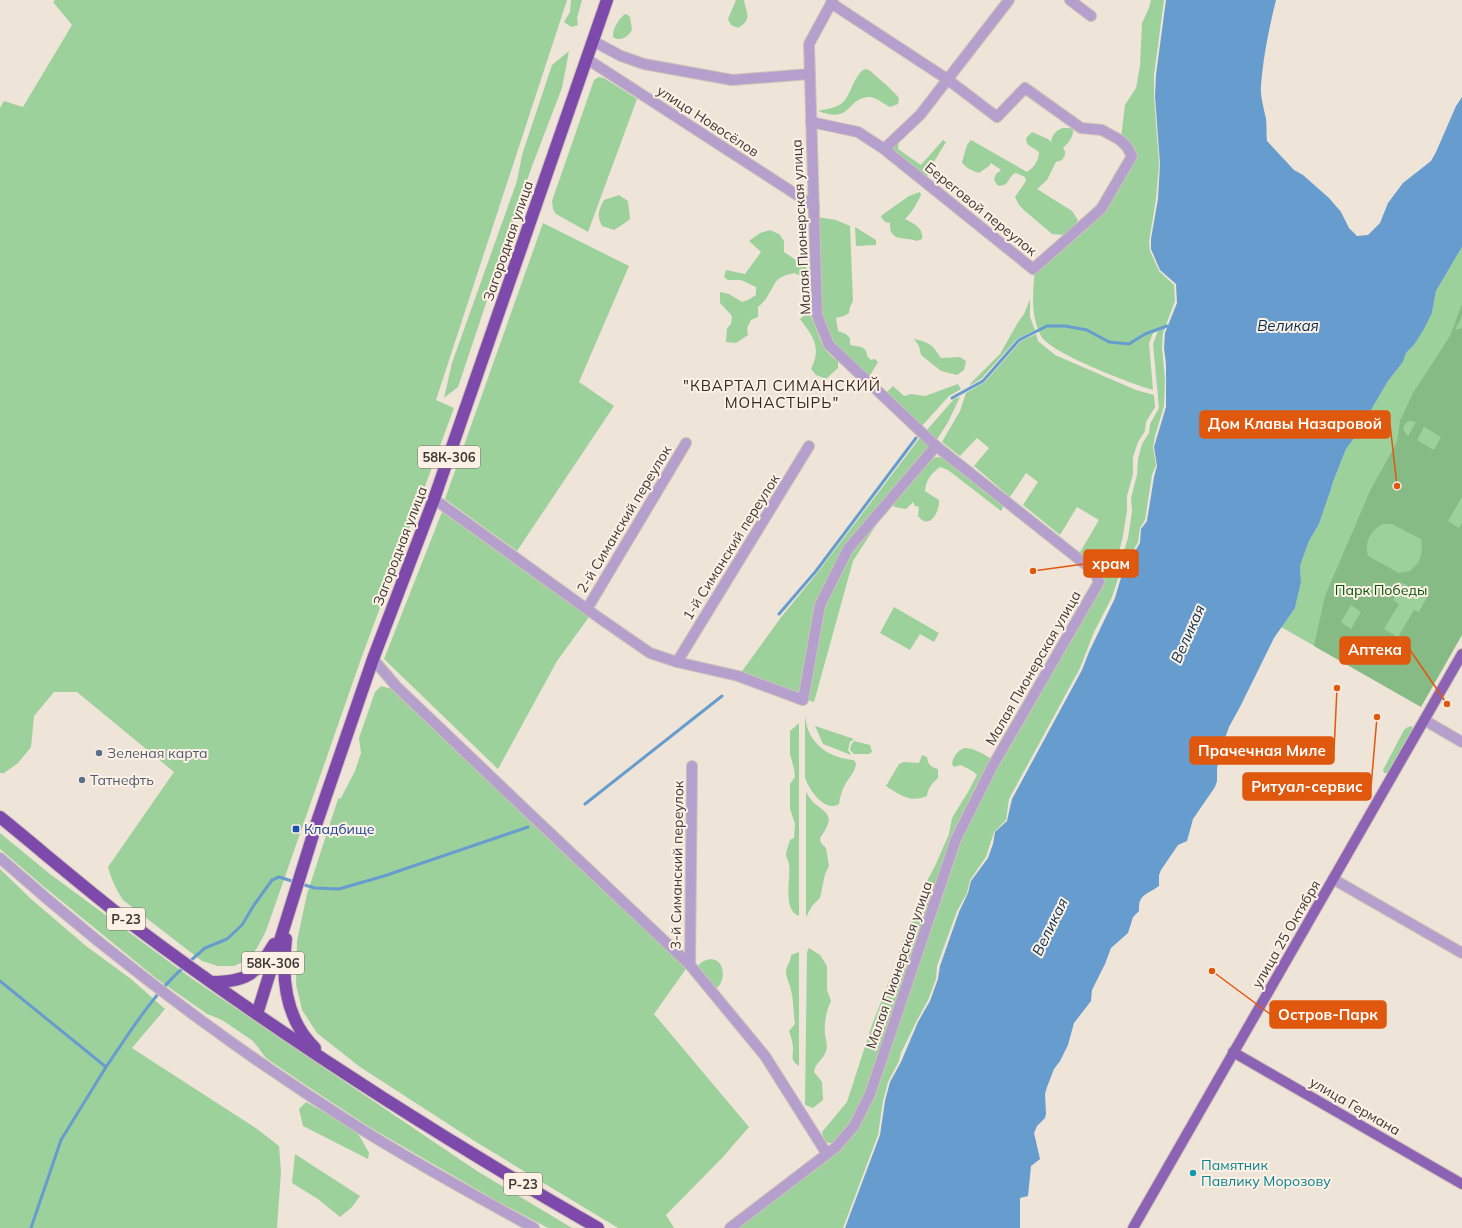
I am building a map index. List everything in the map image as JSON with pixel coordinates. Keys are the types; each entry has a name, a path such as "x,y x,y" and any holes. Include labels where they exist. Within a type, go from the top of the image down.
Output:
{"highway":[{"name":"Загородная улица","path":"257,1014 317,822 373,659 434,499 607,0"},
{"name":"Р-23","path":"0,817 100,899 192,968 257,1014 331,1064 449,1140 598,1228"},
{"path":"212,982 230,982 242,979 254,972 264,962 289,912"},
{"path":"289,912 284,956 284,980 287,999 299,1028 310,1043 331,1064"}],"main road":[{"name":"улица 25 Октября","path":"1133,1228 1462,654"},
{"name":"улица Германа","path":"1233,1052 1462,1184"}],"street":[{"path":"884,149 920,115 1009,0"},
{"path":"1070,0 1091,16"},
{"path":"832,1 947,79"},
{"name":"Малая Пионерская улица","path":"730,1228 836,1147 854,1126 870,1094 956,840 992,767 1099,582 1094,571 936,446 829,345 817,315 809,44 832,1"},
{"path":"593,41 620,56 644,64 732,80 810,74"},
{"name":"улица Новосёлов","path":"587,59 814,206"},
{"name":"Береговой переулок","path":"811,122 858,132 884,149 1033,269 1101,209 1132,156 1128,147 1120,140 1102,130 1081,128 1025,88 997,117 947,79"},
{"name":"2-й Симанский переулок","path":"587,609 686,443"},
{"name":"1-й Симанский переулок","path":"677,662 809,446"},
{"path":"434,499 650,653 677,662 738,676 803,700 820,604 848,549 936,446"},
{"path":"373,659 396,686 690,965 765,1056 827,1154"},
{"path":"1424,720 1462,742"},
{"name":"3-й Симанский переулок","path":"690,965 692,766"},
{"path":"0,858 38,892 150,983 250,1056 371,1135 534,1228"},
{"path":"1333,879 1462,953"}],"green space":[{"path":"55,0 567,0 436,400 454,408 361,659 266,931 257,948 248,960 234,966 218,966 202,961 123,900 109,871 108,867 174,772 77,692 54,692 34,716 31,747 18,763 4,773 0,773 0,108 4,101 23,107 72,25 53,2"},
{"path":"571,0 582,0 577,18 578,25 571,27 564,22 570,12"},
{"path":"736,0 744,0 747,16 746,22 738,28 731,25 728,19"},
{"path":"1151,0 1164,0 1154,75 1159,164 1156,199 1149,242 1150,251 1159,271 1174,285 1175,301 1163,333 1162,348 1165,379 1164,406 1153,447 1156,465 1152,475 1145,520 1140,528 1138,542 1125,565 1121,560 1128,538 1132,511 1131,498 1137,475 1138,459 1142,444 1149,433 1150,424 1159,408 1153,344 1158,331 1153,333 1149,343 1153,390 1092,367 1059,351 1048,343 1041,336 1035,320 1033,295 1035,269 1102,210 1134,157 1121,138 1125,105 1136,88 1140,66 1142,23"},
{"path":"625,14 630,17 632,30 624,38 618,39 613,37 613,34 618,21"},
{"path":"569,51 562,88 532,166 458,387 444,398 452,363 517,181 522,155 552,65"},
{"path":"865,69 869,70 896,94 899,98 898,104 890,107 876,99 868,97 861,99 848,110 837,115 818,111 840,105 848,95 858,75"},
{"path":"599,77 604,78 637,99 588,232 556,214 553,209 552,201 594,80"},
{"path":"1063,128 1070,128 1073,130 1073,135 1063,148 1065,155 1062,160 1056,162 1047,180 1037,189 1072,211 1078,220 1075,226 1064,235 1052,234 1019,205 1015,197 1026,181 1025,177 1016,173 1013,174 1006,184 1000,186 997,185 994,179 996,174 1001,170 991,163 979,173 967,167 962,162 967,145 971,140 1027,172 1036,164 1039,152 1027,144 1026,138 1032,132 1048,139 1051,142 1055,133"},
{"path":"899,138 898,149 921,165 943,140 946,142 932,165 930,174 925,177 890,147"},
{"path":"920,192 921,195 916,205 905,219 920,229 922,239 917,241 895,236 892,234 890,229 890,223 885,222 881,217 882,215 909,196"},
{"path":"619,195 628,201 630,219 614,230 602,226 599,219 599,210 604,200"},
{"path":"817,217 836,220 850,226 853,301 849,313 836,318 838,331 846,334 850,338 850,345 863,348 871,360 875,359 878,362 869,377 832,342 820,312"},
{"path":"543,223 629,266 579,382 614,406 517,551 445,499"},
{"path":"855,227 876,240 876,245 856,246"},
{"path":"770,230 779,234 784,241 784,252 806,267 808,273 801,276 794,273 782,277 776,281 765,300 758,307 758,317 751,320 747,328 748,335 736,343 726,342 727,328 731,324 732,316 720,303 720,292 729,294 742,302 756,295 756,287 741,280 728,280 724,277 726,270 745,274 761,252 749,241 760,233"},
{"name":"Парк Победы","path":"1462,247 1462,632 1420,706 1281,627 1295,608 1301,582 1300,566 1309,541 1319,524 1346,449 1367,421 1371,410 1388,381 1403,362 1406,353 1414,345 1432,313 1436,291"},
{"path":"1030,299 1030,317 1035,330 1017,339 981,379 969,386 1000,354 1024,314"},
{"name":"Парк Победы","path":"1462,304 1462,316 1455,330 1462,328 1462,497 1448,521 1459,528 1462,523 1462,635 1421,707 1314,646 1325,596 1370,491 1397,442 1400,421 1413,393 1450,336","holes":["1409,421 1416,422 1408,436 1403,429 1405,424","1424,427 1441,437 1434,450 1417,440","1383,524 1392,524 1421,539 1422,551 1419,562 1410,571 1399,573 1368,556 1367,546 1369,537 1378,527","1403,583 1427,597 1419,612 1414,610 1398,637 1384,629 1399,604 1393,600","1351,605 1361,612 1351,629 1341,622"]},
{"path":"805,315 810,315 823,345 831,356 838,361 838,368 826,379 816,375 811,369 816,355 816,348 809,331 800,319"},
{"path":"1036,334 1038,341 1055,355 1136,390 1154,395 1155,407 1146,422 1145,431 1138,442 1133,457 1133,474 1127,496 1127,510 1118,556 1108,552 1079,554 1099,520 1077,507 1060,535 1023,505 1038,482 1026,473 1010,497 974,466 989,448 977,438 960,456 942,442 960,411 966,393 985,382 1021,341"},
{"path":"914,339 923,341 930,345 936,350 941,358 960,357 966,361 964,370 957,375 941,371 921,355 919,346"},
{"path":"958,384 961,389 949,396 921,427 886,393 893,386 904,396 911,394 925,396"},
{"path":"960,397 948,422 936,441 926,431 954,399"},
{"path":"922,435 933,446 846,548 818,603 801,697 740,674 782,616 818,572"},
{"path":"931,458 943,458 1003,506 1002,510 1001,511 948,470 940,467 934,472 926,483 925,491 939,500 938,510 930,521 926,522 918,516 919,507 915,506 913,502 906,509 895,507 891,504"},
{"path":"887,508 853,561 814,702 804,699 822,605 849,550"},
{"path":"442,512 589,617 557,661 498,769 384,659"},
{"path":"1089,558 1113,558 1122,566 1112,597 1094,632 1080,668 1009,799 1006,820 994,832 986,857 970,880 967,893 957,911 937,966 936,979 928,1000 888,1082 883,1101 878,1135 843,1228 735,1228 858,1127 958,841 995,768 1101,582 1085,561"},
{"path":"894,607 939,633 934,642 920,634 910,650 880,633"},
{"path":"381,686 392,689 559,849 688,966 654,1014 749,1127 722,1158 666,1215 674,1228 618,1228 476,1142 360,1067 317,1033 302,1010 296,984 297,941 307,894 338,799 341,798 355,771 361,753 359,738 375,692"},
{"path":"805,716 809,732 813,740 818,745 834,756 854,760 856,764 843,788 839,804 834,806 823,803 813,793 805,777"},
{"path":"799,723 799,916 794,913 789,901 789,864 786,855 790,840 794,838 795,824 790,809 790,784 795,777 790,754 790,731"},
{"path":"815,726 854,739 850,742 848,750 851,755 823,744"},
{"path":"1412,726 1413,729 1388,773 1384,773 1383,770 1404,730"},
{"path":"854,741 870,745 872,752 869,754 854,754 850,750"},
{"path":"964,748 981,753 990,758 991,761 954,837 866,1093 851,1124 834,1143 828,1143 824,1140 822,1132 847,1102 872,1025 894,969 905,935 925,885 949,834 952,818 977,775 961,765 954,767 952,764 956,754"},
{"path":"922,755 927,757 930,765 938,769 938,778 931,786 927,796 915,799 905,797 886,786 899,764 904,762 919,763"},
{"path":"806,792 812,801 827,814 829,820 820,838 821,843 826,848 829,866 825,874 820,898 812,906 806,917"},
{"path":"0,833 50,874 191,978 477,1171 572,1228 548,1228 495,1200 371,1128 266,1058 253,1041 222,1020 207,1014 157,979 43,886 0,849"},
{"path":"0,869 31,899 86,946 131,979 165,1009 132,1048 257,1129 279,1146 281,1172 277,1228 0,1228"},
{"path":"809,948 820,955 827,966 827,990 831,1001 825,1022 827,1049 816,1066 814,1072 822,1082 823,1100 813,1108 805,1105 807,952"},
{"path":"799,952 799,1066 794,1062 793,1044 789,1031 795,1024 792,994 786,972 791,955"},
{"path":"711,959 716,960 719,963 723,971 722,980 717,988 713,987 697,968 702,962"},
{"path":"306,1102 356,1130 369,1153 368,1159 303,1126 299,1109"},
{"path":"295,1154 360,1196 352,1207 340,1217 318,1199 292,1183"}],"water":[{"name":"Великая","path":"1166,0 1276,0 1263,65 1261,86 1266,119 1267,141 1294,170 1303,175 1329,198 1341,212 1349,228 1357,236 1368,235 1380,223 1388,203 1403,183 1431,161 1456,106 1462,97 1462,247 1436,291 1432,313 1424,329 1414,345 1406,353 1403,362 1388,381 1371,410 1367,421 1346,449 1319,524 1309,541 1300,566 1301,582 1295,608 1274,638 1229,727 1217,768 1217,781 1215,787 1193,819 1187,841 1178,845 1161,870 1159,875 1159,886 1144,895 1140,901 1139,911 1133,917 1128,933 1111,948 1092,990 1091,1001 1074,1023 1068,1045 1054,1069 1047,1087 1045,1094 1045,1118 1037,1126 1034,1133 1040,1159 1031,1166 1028,1196 1020,1198 1020,1228 845,1228 880,1135 885,1101 890,1082 901,1062 918,1022 930,1001 938,979 940,966 959,912 968,893 971,881 988,858 995,832 1007,821 1012,799 1082,670 1115,598 1123,571 1140,543 1141,529 1147,521 1157,466 1154,447 1166,407 1166,364 1164,348 1165,333 1177,303 1176,284 1160,270 1151,249 1151,239 1158,199 1160,164 1155,96 1156,75"}],"waterway":[{"path":"952,398 983,381 1019,340 1047,326 1065,326 1087,330 1109,342 1129,344 1145,334 1167,326"},
{"path":"779,614 816,571 916,438"},
{"path":"585,804 722,696"},
{"path":"301,884 315,888 339,889 384,876 528,827"},
{"path":"189,962 205,948 227,939 242,925 272,880 279,877 295,882"},
{"path":"0,981 106,1067 152,1001 185,966"},
{"path":"31,1228 61,1140 106,1067"}],"place":[{"name":"Дом Клавы Назаровой","path":"1397,486"},
{"name":"храм","path":"1033,571"},
{"name":"Прачечная Миле","path":"1337,688"},
{"name":"Аптека","path":"1447,704"},
{"name":"Ритуал-сервис","path":"1377,717"},
{"name":"Зеленая карта","path":"99,753"},
{"name":"Татнефть","path":"82,780"},
{"name":"Кладбище","path":"296,829"},
{"name":"Остров-Парк","path":"1212,971"},
{"name":"Памятник Павлику Морозову","path":"1193,1173"}],"district":[{"name":"\"КВАРТАЛ СИМАНСКИЙ МОНАСТЫРЬ\"","path":"782,394"}]}
